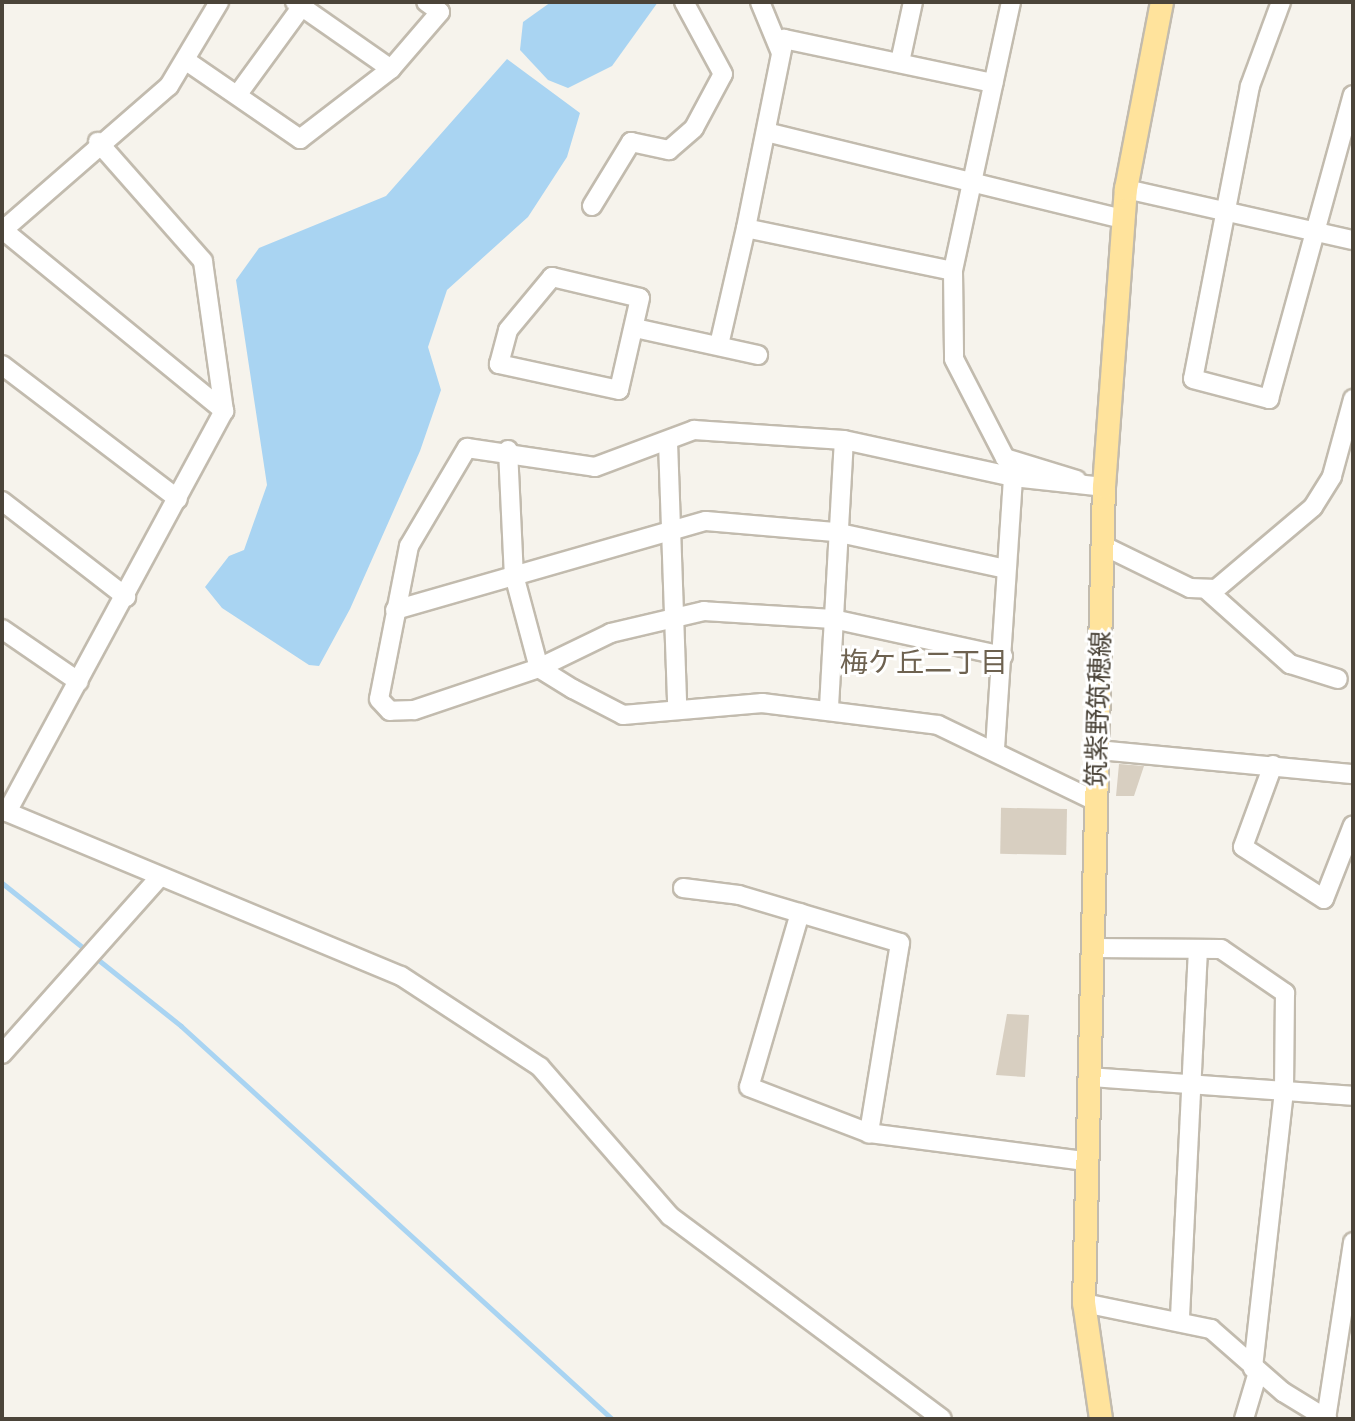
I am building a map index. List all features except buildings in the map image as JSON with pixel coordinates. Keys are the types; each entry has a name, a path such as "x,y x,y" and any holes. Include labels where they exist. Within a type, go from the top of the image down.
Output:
{"main road":[{"name":"筑紫野筑穂線","path":"1101,1419 1084,1303 1104,546 1097,486 1126,189 1162,2"}],"street":[{"path":"219,2 206,11 188,62 148,106 98,142 3,230 224,411"},
{"path":"188,62 300,139 391,69 440,12 426,2"},
{"path":"592,206 631,142 669,150 694,128 723,74 684,2"},
{"path":"760,2 781,53"},
{"path":"900,62 913,2"},
{"path":"1011,2 953,271 954,359 1005,458 1097,486"},
{"path":"1281,2 1250,86 1193,379 1269,399 1311,230 1353,95"},
{"path":"238,94 300,4 391,69"},
{"path":"719,345 784,39 993,83"},
{"path":"766,132 974,179 1123,219"},
{"path":"98,142 203,261 224,411 126,597 5,811 159,878 401,976 540,1067 670,1216 942,1419"},
{"path":"1126,189 1227,208 1352,240"},
{"path":"746,228 953,271"},
{"path":"552,277 640,298 635,328 619,390 499,364 508,330 552,277"},
{"path":"635,328 758,355"},
{"path":"2,365 178,499"},
{"path":"1208,591 1313,507 1332,476 1353,399"},
{"path":"1003,656 833,619 674,615 611,633 539,668 414,710 390,711 379,699 409,546 467,448 508,450 595,467 694,430 844,440 1013,477 1097,486"},
{"path":"829,707 835,532 844,440"},
{"path":"668,442 674,524 677,706"},
{"path":"508,450 514,575 539,668 623,715 677,706 829,707 938,725 995,749 1097,802"},
{"path":"995,749 1013,477"},
{"path":"2,501 126,597"},
{"path":"395,610 674,524 738,522 835,532 1006,569"},
{"path":"1104,546 1208,591 1290,664 1338,679"},
{"path":"2,629 79,682"},
{"path":"1098,750 1353,774"},
{"path":"1273,765 1243,847 1324,899 1353,825"},
{"path":"2,1054 159,878"},
{"path":"683,888 800,913 900,943 869,1133"},
{"path":"800,913 749,1087 869,1133 1086,1161"},
{"path":"1093,948 1221,949 1285,993 1284,1091 1256,1370 1244,1419"},
{"path":"1180,1317 1196,1085 1198,950"},
{"path":"1090,1077 1353,1096"},
{"path":"1084,1303 1180,1317 1219,1333 1256,1370 1327,1419 1353,1242"}],"water":[{"path":"551,2 658,2 612,66 568,88 548,80 520,50 523,22"},
{"path":"507,59 580,113 567,157 528,217 447,290 428,347 441,390 420,451 350,609 319,666 309,665 222,608 205,587 229,556 244,550 267,485 236,280 259,248 386,196"}],"waterway":[{"path":"2,883 181,1026 612,1419"}],"district":[{"name":"梅ケ丘二丁目","path":"924,663"}]}
